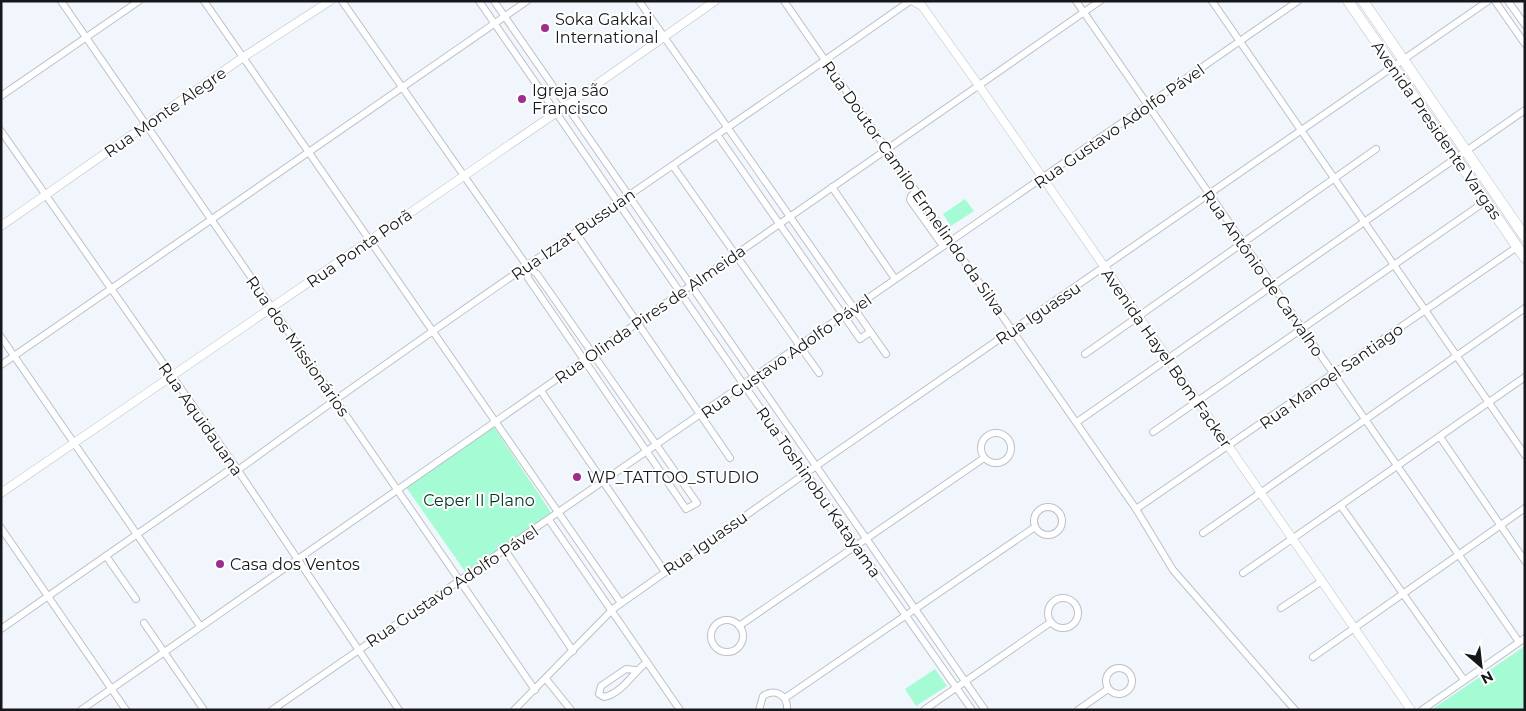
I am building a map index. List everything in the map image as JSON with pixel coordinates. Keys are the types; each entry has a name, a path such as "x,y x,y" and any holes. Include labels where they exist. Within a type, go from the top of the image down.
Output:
{"main road":[{"name":"Avenida Presidente Vargas","path":"1348,1 1486,201 1521,244 1525,258"},
{"name":"Avenida Presidente Vargas","path":"1363,1 1525,237"}],"street":[{"name":"Rua dos Missionários","path":"61,1 535,690"},
{"path":"1,96 139,1"},
{"path":"204,1 621,603"},
{"name":"Rua Monte Alegre","path":"1,226 242,58 330,1"},
{"path":"342,1 527,266 537,274 696,503 686,509 646,453 528,278 527,266"},
{"name":"Rua Toshinobu Katayama","path":"479,1 972,710"},
{"name":"Rua Toshinobu Katayama","path":"494,1 985,710"},
{"path":"1,364 527,1"},
{"path":"639,1 727,130 886,354"},
{"name":"Rua Ponta Porã","path":"1,492 557,113 715,1"},
{"name":"Rua Doutor Camilo Ermelindo da Silva","path":"784,1 1077,422 1136,509 1173,570 1295,710"},
{"name":"Rua Izzat Bussuan","path":"1,629 136,535 237,468 619,202 727,130 911,1"},
{"name":"Avenida Hayel Bom Facker","path":"911,1 922,4 1411,710"},
{"name":"Rua Antônio de Carvalho","path":"1076,1 1458,554 1522,640"},
{"name":"Rua Olinda Pires de Almeida","path":"81,710 296,559 594,355 779,223 980,87 1100,1"},
{"path":"1212,1 1525,455"},
{"name":"Rua Gustavo Adolfo Pável","path":"272,710 550,520 1298,1"},
{"name":"Rua Iguassu","path":"514,710 621,603 806,472 1394,68 1488,1"},
{"path":"1495,1 1525,44"},
{"path":"1508,1 1525,25"},
{"path":"1077,422 1525,110"},
{"name":"Rua Aquidauana","path":"1,130 171,377 237,468 296,559 399,710"},
{"path":"718,136 860,339 870,332"},
{"path":"1085,354 1376,150"},
{"path":"673,166 819,373"},
{"path":"832,187 895,279"},
{"path":"916,191 910,200 943,246"},
{"path":"1153,432 1486,201"},
{"path":"576,233 730,458"},
{"name":"Rua Manoel Santiago","path":"1136,509 1229,447 1521,244"},
{"path":"1203,533 1525,308"},
{"path":"1,337 200,626"},
{"path":"1243,573 1525,377"},
{"path":"541,391 665,572"},
{"path":"775,428 785,421"},
{"path":"996,433 1008,440 1011,449 1007,458 998,463 984,458 981,449 987,436 996,433"},
{"path":"1440,437 1525,561"},
{"path":"739,626 984,458"},
{"path":"1341,506 1464,680"},
{"path":"1043,507 1052,507 1060,512 1063,522 1055,533 1042,534 1035,527 1034,518 1043,507"},
{"path":"1313,657 1525,508"},
{"path":"550,520 613,609 680,710"},
{"path":"785,698 1035,527"},
{"path":"1,528 126,710"},
{"path":"506,550 573,651"},
{"path":"106,556 136,599"},
{"path":"1281,608 1322,581"},
{"path":"1055,600 1069,600 1076,606 1076,621 1069,627 1059,628 1051,622 1049,608 1055,600"},
{"path":"724,620 735,622 739,626 743,634 738,648 724,652 715,647 711,636 714,626 724,620"},
{"path":"924,710 1051,622"},
{"path":"144,623 204,710"},
{"path":"1422,710 1522,640"},
{"path":"635,670 628,669 601,686 599,694 609,695 631,679 635,670 647,662"},
{"path":"1120,668 1131,674 1132,683 1124,694 1116,694 1108,689 1106,681 1112,670 1120,668"},
{"path":"546,679 571,710"},
{"path":"1078,710 1108,689"},
{"path":"759,710 760,700 767,693 777,692 785,698 788,710"}],"green space":[{"path":"965,199 974,211 951,226 943,214"},
{"name":"Ceper II Plano","path":"494,427 552,514 466,573 406,487"},
{"path":"1525,646 1525,710 1435,710 1434,708"},
{"path":"935,669 947,686 916,706 905,689"}],"place":[{"name":"Soka Gakkai International","path":"545,28"},
{"name":"Igreja são Francisco","path":"522,99"},
{"name":"WP_TATTOO_STUDIO","path":"577,477"},
{"name":"Casa dos Ventos","path":"220,564"}]}
